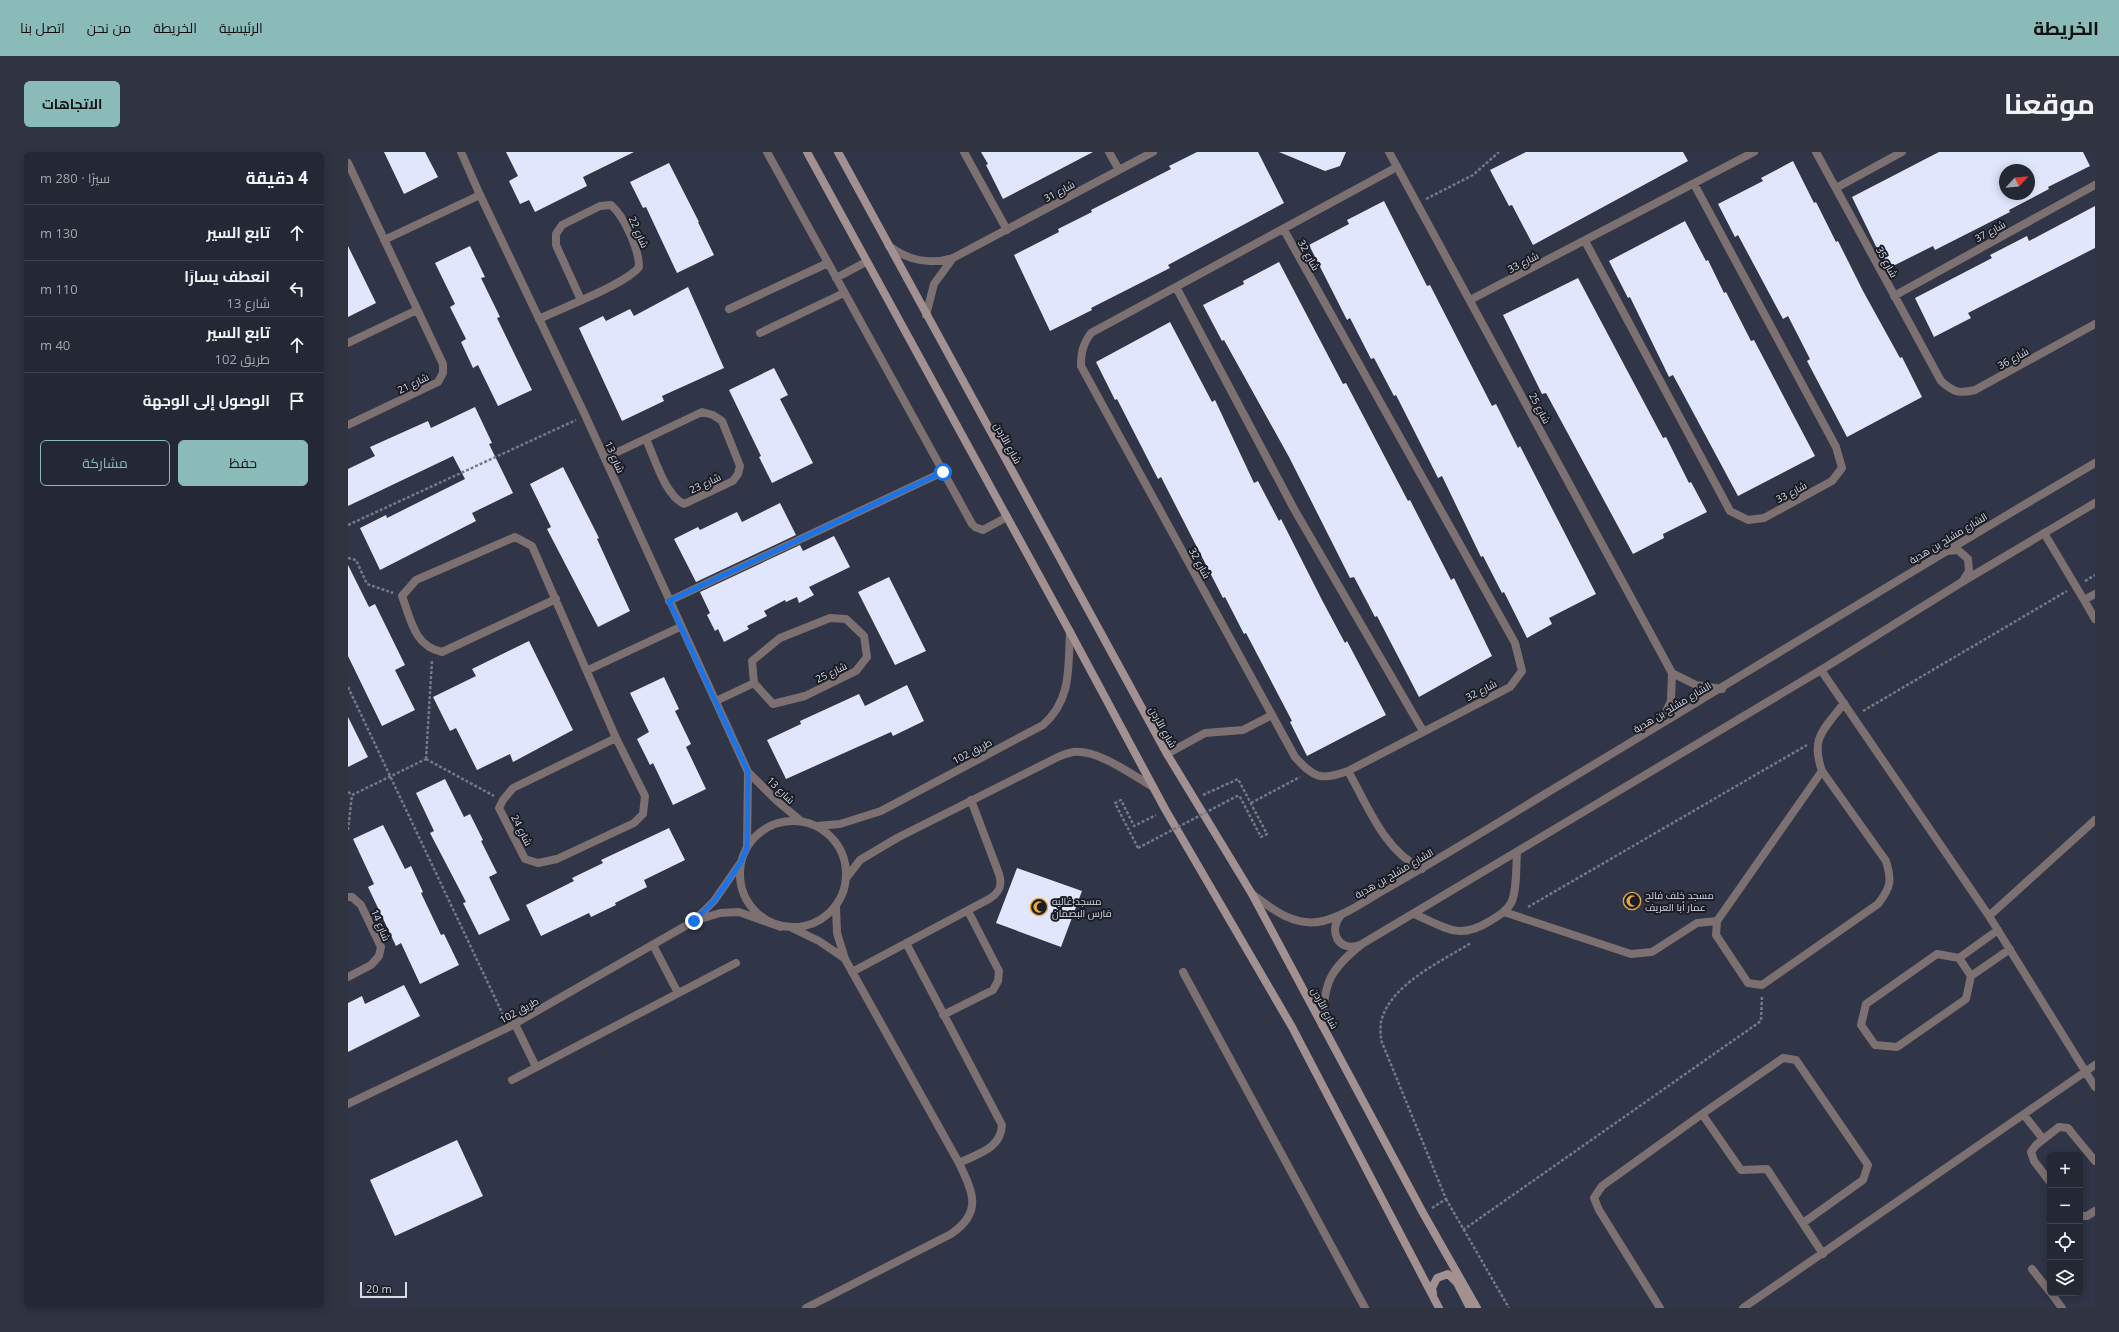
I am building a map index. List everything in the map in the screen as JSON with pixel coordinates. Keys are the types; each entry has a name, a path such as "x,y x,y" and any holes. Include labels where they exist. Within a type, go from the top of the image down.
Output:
{"main road":[{"path":"807,152 1070,632 1165,809 1292,1027 1439,1308"},
{"name":"شارع الأردن","path":"838,152 888,246 1167,754 1252,894 1424,1213 1477,1308"},
{"path":"1433,1297 1433,1282 1437,1278 1448,1274 1457,1282 1470,1308"}],"street":[{"name":"شارع 13","path":"461,152 605,458 680,627 748,772 777,801 801,821"},
{"path":"767,152 943,472 975,527 984,530 1007,517"},
{"path":"964,152 1007,230"},
{"path":"1109,152 1120,170"},
{"name":"شارع 31","path":"888,246 905,257 924,262 944,261 953,258 1153,152"},
{"name":"شارع 25","path":"1389,152 1672,673"},
{"name":"شارع 33","path":"1470,300 1754,152"},
{"name":"شارع 35","path":"1816,152 1941,381"},
{"path":"1836,188 1902,152"},
{"name":"شارع 21","path":"348,163 350,172 443,364 443,373 438,382 348,425"},
{"name":"شارع 32","path":"1284,230 1515,643 1522,671 1510,687 1348,771 1334,776 1320,776 1308,772 1295,757 1081,366 1081,352 1085,341 1091,333 1398,167"},
{"name":"شارع 33","path":"1585,241 1730,511 1748,520 1764,518 1832,481 1842,468 1836,447 1694,184"},
{"name":"شارع 37","path":"1894,296 2095,185"},
{"path":"384,240 480,195"},
{"name":"شارع 22","path":"539,319 580,300 633,275 639,267 639,257 619,212 611,205 600,206 562,225 556,234 556,245 580,300"},
{"name":"شارع 31","path":"926,315 934,284 953,258"},
{"path":"836,278 866,262"},
{"path":"729,309 828,263"},
{"path":"1176,287 1294,509 1423,731"},
{"path":"760,333 844,293"},
{"path":"348,343 417,310"},
{"name":"شارع 36","path":"1941,381 1951,390 1964,393 1975,390 2095,324"},
{"name":"23 شارع","path":"605,458 702,412 713,415 722,421 740,466 738,474 733,481 684,504 677,501 669,492 646,439"},
{"name":"الشارع مشلح بن هدبة","path":"1252,894 1278,914 1292,919 1321,922 1342,913 1422,868 1722,689 1946,551 2095,464"},
{"path":"669,601 943,472"},
{"path":"1322,1025 1325,998 1332,974 1341,961 1362,944 1821,670 1962,582 2095,503"},
{"path":"2044,533 2095,619"},
{"name":"شارع 24","path":"402,596 416,580 515,537 532,546 588,670 616,738 645,796 643,814 634,823 557,859 538,864 525,859 499,808 503,800"},
{"path":"1946,551 1958,550 1968,559 1969,571 1962,582"},
{"path":"2084,600 2095,594"},
{"path":"402,596 420,641 432,650 442,652 556,599"},
{"name":"شارع 25","path":"830,618 846,619 864,636 867,657 856,671 805,696 773,704 754,683 752,661 780,638 830,618"},
{"path":"588,670 680,627"},
{"name":"طريق 102","path":"816,826 840,824 881,811 1043,724 1052,717 1064,696 1070,632"},
{"path":"1821,670 1990,916 2095,1087"},
{"path":"1659,726 1671,701 1672,673 1696,685 1722,689"},
{"path":"716,701 754,683"},
{"path":"1822,771 1717,921 1716,935 1748,983 1762,985 1878,904 1888,891 1891,876 1886,861 1822,771 1816,756 1818,738 1844,703"},
{"path":"1167,754 1205,733 1243,730 1272,715"},
{"path":"503,800 513,788 616,738"},
{"path":"847,877 860,860 971,800 1058,757 1073,752 1087,753 1100,757 1153,787"},
{"path":"1348,771 1389,844 1404,858 1422,868"},
{"name":"شارع 13","path":"747,847 748,772"},
{"path":"852,972 968,911 995,895 1000,889 1002,882 971,800"},
{"path":"1990,916 2095,820"},
{"path":"785,821 801,821 816,826 829,835 839,847 845,861 847,877 844,892 836,906 827,916 815,923 792,928 781,927 766,920 750,905 744,895 740,879 741,862 747,847 757,835 770,826 785,821"},
{"path":"1414,914 1456,931 1466,932 1477,929 1504,912 1511,902 1517,852"},
{"name":"طريق 102","path":"694,921 714,901 741,862"},
{"name":"شارع 14","path":"348,897 352,897 361,905 380,947 379,956 371,966 348,977"},
{"path":"806,1308 951,1234 964,1225 971,1212 973,1197 959,1163 845,959 837,933 836,906"},
{"path":"943,1015 993,990 998,981 999,970 968,911"},
{"name":"طريق 102","path":"348,1104 512,1026 694,921 720,912 733,912 781,927"},
{"path":"1504,912 1631,954 1652,952 1697,924 1717,921"},
{"path":"1342,913 1336,920 1334,930 1337,939 1344,945 1354,947 1362,944"},
{"path":"792,928 819,941 845,959"},
{"path":"1998,930 1959,958 1937,954 1866,1004 1861,1025 1875,1046 1897,1047 1966,999 1971,976 2010,949"},
{"path":"906,943 1002,1125 1002,1135 997,1143 959,1163"},
{"path":"653,945 678,993"},
{"path":"1959,958 1971,976"},
{"path":"512,1080 736,963"},
{"path":"1183,972 1364,1308"},
{"path":"512,1026 536,1067"},
{"path":"1660,1308 1599,1210 1594,1198 1602,1186 1702,1114 1784,1058 1796,1060 1868,1165 1863,1180 1803,1223"},
{"path":"1743,1308 2095,1065"},
{"path":"1702,1114 1742,1170 1767,1169 1823,1254"},
{"path":"2024,1115 2043,1139"},
{"path":"2047,1178 2032,1157 2033,1148 2059,1127 2068,1128 2095,1162"},
{"path":"2083,1216 2087,1216 2095,1211"},
{"path":"2032,1269 2047,1289"},
{"path":"2052,1296 2062,1308"}],"path":[{"path":"1417,204 1473,175 1499,152"},
{"path":"348,525 585,415"},
{"path":"348,558 356,560 367,584 402,596"},
{"path":"1853,717 2095,575"},
{"path":"426,759 432,650"},
{"path":"348,687 390,777 512,1026"},
{"path":"1514,916 1818,738"},
{"path":"352,795 426,759"},
{"path":"426,759 503,800"},
{"path":"1251,803 1308,772"},
{"path":"1165,809 1134,826 1121,800 1115,804 1138,848 1239,795 1261,837 1267,834 1238,779 1193,799"},
{"path":"348,792 352,795"},
{"path":"348,830 352,795"},
{"path":"1475,940 1411,980 1387,1008 1381,1022 1381,1040 1446,1199 1509,1308"},
{"path":"1464,1230 1761,1021 1762,985"},
{"path":"1424,1213 1446,1199"}],"building":[{"path":"384,152 425,152 438,177 404,194"},
{"path":"506,152 634,152 583,177 587,186 535,212 529,200 520,204 509,181 518,176"},
{"path":"981,152 1093,152 1003,199 986,165 988,164"},
{"path":"1197,152 1258,152 1284,203 1168,265 1170,268 1091,308 1092,310 1050,331 1014,255 1059,232 1058,229 1092,212 1091,210 1171,169 1169,166"},
{"path":"1279,152 1346,152 1340,166 1325,171"},
{"path":"1526,152 1683,152 1688,161 1533,245 1512,205 1509,206 1490,170"},
{"path":"1939,152 2083,152 2090,166 2048,187 2049,189 2035,196 2035,164 1999,164 1999,200 2028,200 2009,210 2010,212 1935,250 1933,246 1887,269 1852,197"},
{"path":"1793,161 1814,203 1816,202 1836,242 1838,241 1863,291 1900,358 1902,357 1922,397 1847,437 1807,361 1810,359 1788,316 1783,319 1738,235 1735,237 1718,204 1763,181 1761,178"},
{"path":"669,163 714,255 677,273 646,207 643,208 630,182"},
{"path":"1384,201 1427,286 1430,285 1492,406 1496,404 1518,448 1520,446 1596,594 1549,618 1552,624 1527,638 1504,592 1502,593 1483,556 1481,557 1442,476 1438,478 1396,395 1394,396 1374,358 1371,359 1350,318 1347,320 1309,245 1349,224 1347,220"},
{"path":"2095,206 2095,248 1968,313 1971,318 1934,337 1915,298 1992,258 1990,255 2027,236 2029,241"},
{"path":"1685,221 1706,261 1708,260 1724,293 1726,292 1751,341 1754,340 1815,456 1738,496 1673,375 1669,377 1630,297 1628,298 1609,261"},
{"path":"348,246 376,303 348,317"},
{"path":"470,246 485,277 481,278 500,317 497,318 532,390 498,406 478,365 473,368 461,342 466,339 450,307 455,304 435,263"},
{"path":"1279,262 1343,384 1346,383 1408,501 1410,500 1451,580 1454,578 1492,656 1419,697 1377,616 1375,617 1354,577 1350,578 1289,457 1203,305 1244,284 1243,281"},
{"path":"1578,278 1663,438 1666,437 1689,483 1691,482 1707,512 1663,534 1664,538 1633,554 1546,393 1542,394 1503,315"},
{"path":"688,287 724,368 662,396 664,401 622,421 579,328 603,316 606,321 630,309 634,316"},
{"path":"1170,322 1212,402 1215,400 1254,483 1258,481 1279,521 1281,519 1323,602 1345,643 1347,641 1386,715 1307,756 1290,722 1292,721 1246,633 1244,634 1225,597 1223,598 1161,477 1158,479 1117,399 1115,400 1096,362"},
{"path":"774,368 788,395 780,399 813,463 772,483 759,457 761,456 729,390"},
{"path":"475,407 492,443 489,444 513,493 472,513 476,521 380,570 360,528 386,515 387,518 465,479 453,456 348,506 348,469 375,456 370,447 428,421 431,428"},
{"path":"563,467 599,538 597,539 630,611 598,627 547,529 551,527 530,484"},
{"path":"780,503 796,535 696,582 674,539 698,527 700,530 737,512 742,522"},
{"path":"834,536 850,567 809,587 814,595 799,603 797,597 786,602 785,600 764,611 767,616 747,626 749,629 724,642 718,629 715,631 707,615 710,613 700,592 800,545 803,551"},
{"path":"348,565 369,607 375,604 405,665 395,670 415,710 382,726 348,656"},
{"path":"889,577 926,651 895,665 858,592"},
{"path":"529,641 573,730 513,762 510,754 477,770 456,728 450,731 433,697 476,676 472,669"},
{"path":"664,677 679,709 675,711 691,744 686,747 706,789 673,805 653,763 650,765 637,739 649,732 630,693"},
{"path":"907,685 924,721 893,736 891,732 786,779 767,740 801,724 800,721 859,694 865,706"},
{"path":"348,717 368,757 348,767"},
{"path":"445,779 464,817 470,814 483,840 481,841 497,873 489,877 510,920 479,935 463,903 466,902 430,833 434,831 416,793"},
{"path":"383,825 405,869 411,866 423,892 421,893 441,935 444,934 459,965 420,984 401,943 396,946 368,887 374,884 353,839"},
{"path":"669,828 685,860 644,880 647,887 615,903 616,905 591,917 589,913 541,936 526,905 574,881 572,878 603,863 601,860"},
{"name":"مسجد غاليه فارس البصمان","path":"1017,868 1082,891 1061,947 996,923"},
{"path":"404,985 420,1016 348,1052 348,1003 362,996 365,1004"},
{"path":"457,1140 483,1196 395,1236 370,1180"}],"place":[{"name":"مسجد خلف فالح عمار أبا العريف","path":"1632,901"},
{"name":"مسجد غاليه فارس البصمان","path":"1039,907"}],"route":[{"path":"694,921 714,901 741,862 747,847 749,817 748,772 669,601 943,472"}]}
